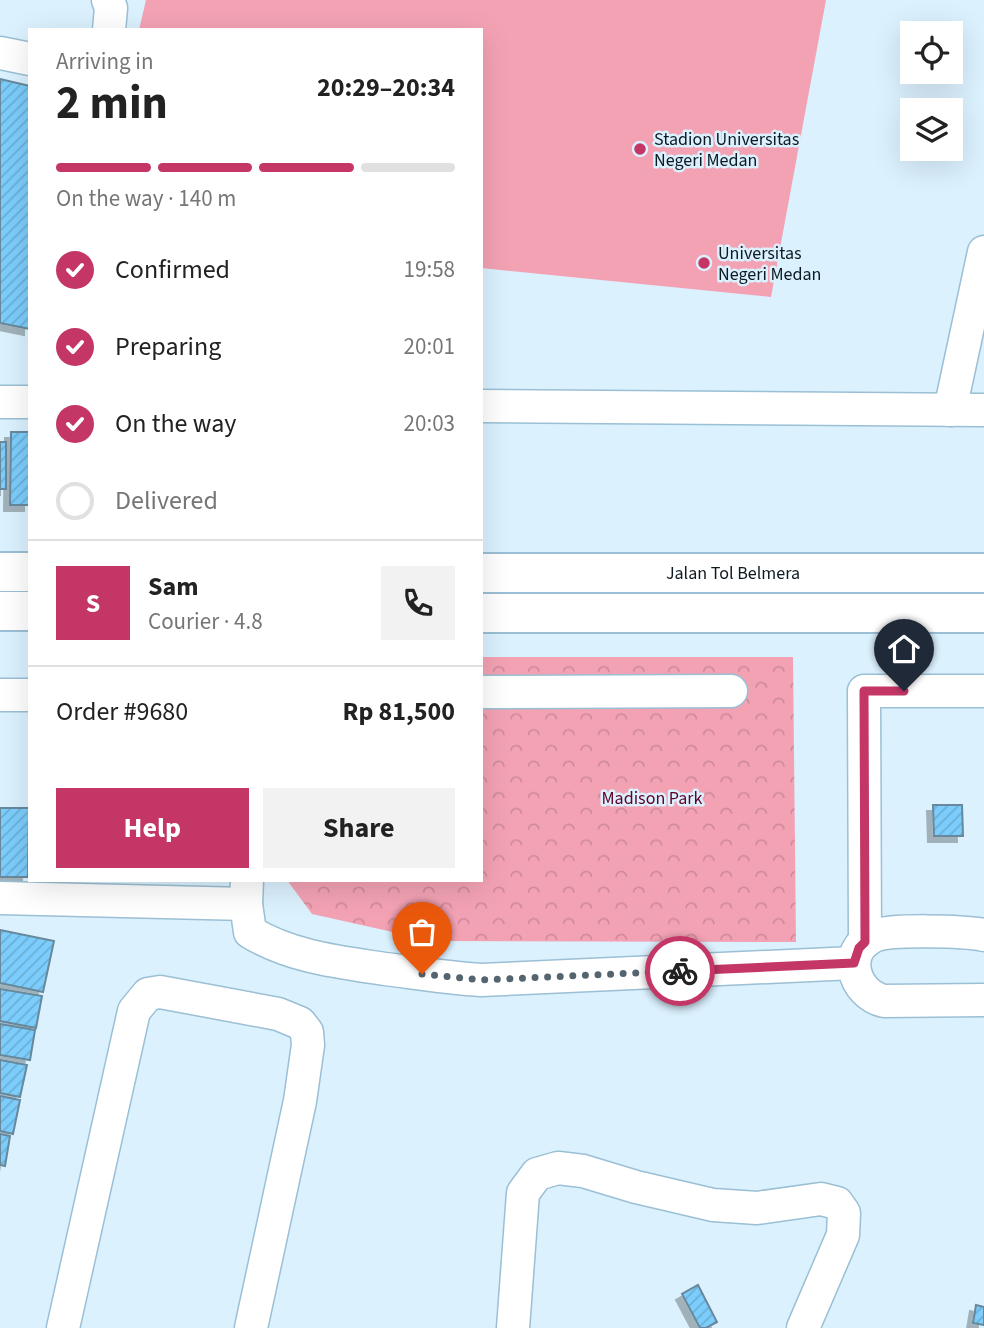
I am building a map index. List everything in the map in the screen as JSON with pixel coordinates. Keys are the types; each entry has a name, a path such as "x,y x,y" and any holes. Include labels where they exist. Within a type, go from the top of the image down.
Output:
{"highway":[{"path":"0,572 28,572"},
{"name":"Jalan Tol Belmera","path":"483,573 984,573"},
{"path":"0,611 28,611"},
{"path":"483,613 984,613"}],"street":[{"path":"108,0 111,8 109,28"},
{"path":"0,53 28,59"},
{"path":"950,410 984,252"},
{"path":"0,402 28,402"},
{"path":"483,406 984,411"},
{"path":"483,692 731,691"},
{"path":"984,691 864,691 860,953 854,973 859,985 875,999 884,1001 984,1000"},
{"path":"0,695 28,695"},
{"path":"0,898 246,892 250,932 267,942 319,960 448,978 492,980 860,953 883,933 984,935"},
{"path":"63,1328 134,1011 148,994 160,992 278,1014 300,1023 307,1032 308,1045 300,1101 251,1328"},
{"path":"513,1328 523,1193 537,1174 558,1168 583,1171 713,1205 757,1208 821,1199 837,1203 844,1213 844,1235 803,1328"}],"green space":[{"name":"Stadion Universitas Negeri Medan","path":"146,0 826,0 771,297 483,268 483,28 139,28"},
{"name":"Madison Park","path":"483,657 793,657 796,942 433,941 312,914 288,882 483,882"}],"building":[{"path":"0,79 28,86 28,329 0,323"},
{"path":"11,432 28,432 28,505 10,505"},
{"path":"0,442 6,442 6,489 0,489"},
{"path":"933,805 962,805 963,836 934,836"},
{"path":"0,808 28,808 28,877 0,877"},
{"path":"0,930 54,941 43,992 0,983"},
{"path":"0,989 42,996 36,1028 0,1021"},
{"path":"0,1024 35,1030 30,1060 0,1055"},
{"path":"0,1060 27,1065 20,1097 0,1093"},
{"path":"0,1096 20,1100 13,1134 0,1131"},
{"path":"0,1134 10,1136 5,1166 0,1165"},
{"path":"698,1285 717,1322 706,1328 700,1328 682,1294"},
{"path":"976,1305 984,1307 984,1325 973,1323"}],"way so far":[{"path":"422,974 481,980 680,971"}],"place":[{"name":"Stadion Universitas Negeri Medan","path":"640,149"},
{"name":"Universitas Negeri Medan","path":"704,263"}],"route":[{"path":"680,971 854,963 859,948 865,942 864,691 904,691"}]}
